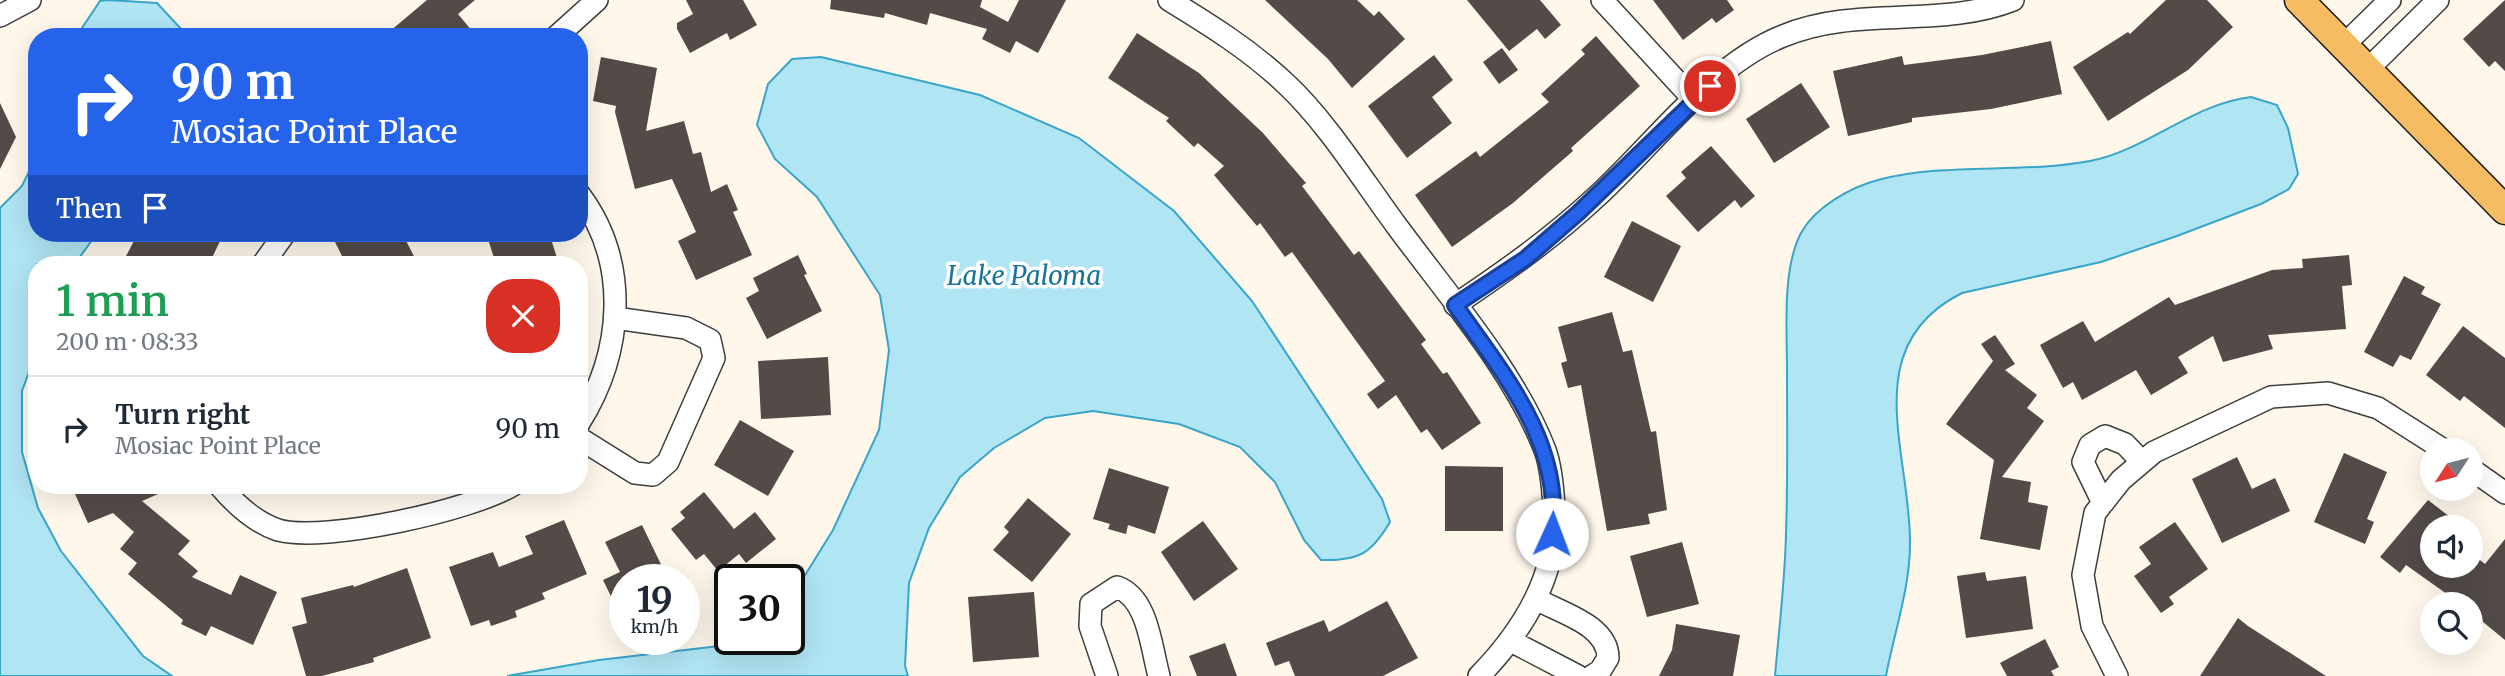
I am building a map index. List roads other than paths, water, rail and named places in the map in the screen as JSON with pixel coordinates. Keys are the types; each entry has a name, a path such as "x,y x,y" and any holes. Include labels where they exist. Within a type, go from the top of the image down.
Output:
{"main road":[{"path":"2299,0 2505,210"}],"street":[{"path":"0,16 30,0"},
{"path":"566,28 597,0"},
{"path":"1169,0 1231,38 1287,85 1339,148 1513,387 1546,452 1555,510 1549,557 1536,599 1511,641 1479,676"},
{"path":"1602,0 1694,100"},
{"path":"1455,305 1545,241 1596,198 1694,100 1741,60 1782,36 1826,22 1966,12 2013,0"},
{"path":"2343,46 2390,0"},
{"path":"2368,69 2438,0"},
{"path":"588,209 598,226 609,259 615,292 612,348 598,392 588,408"},
{"path":"588,444 635,473 653,475 668,462 714,358 710,340 686,328 615,318"},
{"path":"2117,676 2092,626 2083,575 2099,508 2121,480 2142,462 2193,431 2271,397 2328,393 2378,408 2425,438"},
{"path":"2099,508 2083,461 2090,445 2105,436 2125,444 2142,462"},
{"path":"2483,477 2505,493"},
{"path":"228,494 245,512 278,530 326,534 462,507 492,494"},
{"path":"1107,676 1090,626 1091,604 1117,587 1131,592 1139,605 1159,676"},
{"path":"1536,599 1596,631 1605,640 1608,658 1600,671 1592,676"},
{"path":"1511,641 1578,676"}],"water":[{"path":"100,1 157,3 180,28 82,28"},
{"name":"Lake Paloma","path":"821,57 980,95 1079,138 1174,211 1252,301 1382,499 1390,522 1377,542 1355,557 1321,560 1304,540 1275,482 1240,447 1179,424 1093,411 1045,418 994,448 960,477 929,528 909,583 905,666 908,676 507,676 642,655 700,655 700,648 714,647 714,655 805,655 805,575 833,530 879,430 889,350 880,295 817,197 775,159 757,125 768,84 792,59"},
{"path":"2251,97 2277,105 2288,128 2298,174 2289,189 2261,204 2101,262 1962,293 1929,315 1909,342 1899,372 1899,439 1910,544 1905,594 1886,676 1775,676 1786,533 1788,281 1795,248 1807,224 1835,199 1878,180 1930,171 2037,167 2090,161 2131,147 2209,108"},
{"path":"28,174 28,242 91,242 81,256 28,256 28,375 22,391 22,452 28,473 28,494 34,494 38,508 61,551 143,656 172,676 0,676 0,208 22,186"}]}
